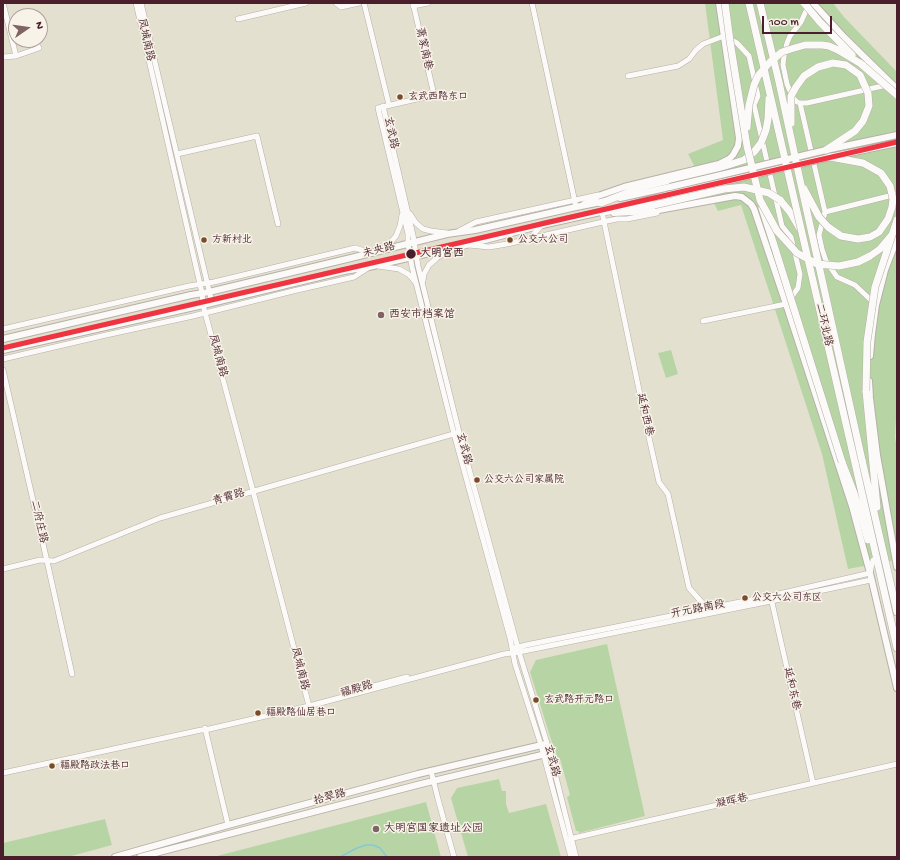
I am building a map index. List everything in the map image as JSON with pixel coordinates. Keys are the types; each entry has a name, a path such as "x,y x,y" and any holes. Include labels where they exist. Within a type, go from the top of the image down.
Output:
{"highway":[{"path":"725,3 747,146 760,200 842,462 854,493 870,545 873,560 882,582"},
{"name":"二环北路","path":"749,3 897,648"},
{"name":"二环北路","path":"760,3 897,612"},
{"path":"804,3 819,21 863,65 897,96"},
{"path":"747,146 749,104 754,85 758,76 777,56 787,50 804,45 822,45 838,50 863,65"},
{"path":"791,136 792,96 796,87 804,76 818,67 833,63 846,65 860,75 868,93 869,106 863,121 854,131 826,150"},
{"path":"601,203 645,186 719,168 744,160 754,152 761,143 767,125 770,91"},
{"path":"800,180 818,217 828,227 841,236 858,239 870,237 879,232 888,219 892,207 890,186 881,173 863,163 830,157"},
{"path":"602,213 654,205 744,187 768,193 780,200 790,212 802,233"},
{"path":"760,200 777,231 797,253 817,264 839,266 858,262 875,253 894,238"},
{"path":"880,535 866,391 867,342 875,287 894,238 897,220"}],"main road":[{"path":"578,207 598,196 624,187 719,164 733,155 738,146 739,138 719,3"},
{"path":"813,3 844,37 890,84 897,89"},
{"name":"未央路","path":"3,339 209,292 448,234 475,230 601,203 826,150 897,135"},
{"name":"未央路","path":"3,350 212,303 344,270 372,266 451,249 542,225 584,215 602,213 667,195 897,143"},
{"path":"602,213 653,211 735,196 742,197 751,204 786,304 852,506 897,688"},
{"path":"894,238 876,305 869,365 870,398 877,455 897,567"},
{"name":"拾翠路","path":"115,857 228,825 431,771 544,744"},
{"name":"拾翠路","path":"140,857 433,781 547,754"}],"street":[{"path":"3,3 16,56"},
{"name":"凤城南路","path":"136,3 202,293 203,305 308,705"},
{"name":"凤城南路","path":"141,3 212,303"},
{"path":"238,19 306,3"},
{"path":"336,3 341,7 359,3"},
{"name":"玄武路","path":"364,3 383,106 405,208 414,242 413,256 418,292 516,650 547,754 569,840 571,857"},
{"path":"413,5 428,3"},
{"path":"532,3 578,207"},
{"path":"808,3 801,22 790,36 785,49 785,77 789,92 797,102 807,103 890,84"},
{"name":"萧家南巷","path":"383,106 434,95 413,5"},
{"path":"628,76 678,66 689,59 703,44 724,36 737,43 749,56 758,96 754,105 782,226 791,237 800,274 798,288 786,304 703,321"},
{"path":"3,57 16,56 39,48"},
{"path":"800,103 825,212 819,235 826,261 837,277 855,285 876,305"},
{"path":"177,154 257,136 278,224"},
{"path":"458,232 476,222 575,199 608,193"},
{"path":"825,212 897,194"},
{"path":"405,208 423,229 448,234"},
{"path":"380,251 399,231 405,208"},
{"name":"玄武路","path":"405,208 408,244 424,288 456,433"},
{"path":"468,245 489,247 507,244 604,221 637,218 658,213 668,208"},
{"path":"532,209 546,214"},
{"name":"延和西巷","path":"602,213 659,482 668,494 689,588 708,608"},
{"path":"530,239 542,225"},
{"path":"3,329 355,248 372,253"},
{"path":"424,288 424,274 429,264 451,249"},
{"path":"3,359 113,333 168,322 354,277 372,266 395,268 408,274 412,278 418,292"},
{"name":"二府庄路","path":"3,370 72,674"},
{"name":"青霄路","path":"3,569 40,560 54,561 160,518 456,433"},
{"path":"870,576 873,560"},
{"name":"开元路南段","path":"516,650 771,599 870,576"},
{"name":"开元路南段","path":"516,650 708,608 771,599"},
{"name":"延和东巷","path":"771,599 813,783"},
{"name":"福殿路","path":"3,773 308,705 516,650"},
{"path":"204,729 228,825"},
{"name":"凝晖巷","path":"569,840 897,764"},
{"path":"431,771 454,857"},
{"name":"玄武路","path":"569,840 576,857"}],"green space":[{"path":"705,3 833,3 844,17 897,72 897,401 895,437 897,449 897,560 848,569 822,454 741,205 718,211 688,154 723,140"},
{"path":"671,350 678,374 666,378 658,353"},
{"path":"607,644 645,816 579,833 579,831 576,831 567,797 570,795 560,759 557,759 530,672 536,660"},
{"path":"499,779 502,791 506,791 506,804 509,813 546,804 561,857 468,857 451,798 457,788"},
{"name":"大明宫国家遗址公园","path":"426,802 441,857 213,857"},
{"path":"105,819 112,845 68,857 3,857 3,843"}],"waterway":[{"path":"340,857 366,845 373,845 380,848 387,857"}],"transit line":[{"path":"3,348 897,142"}],"place":[{"name":"玄武西路东口","path":"400,97"},
{"name":"方新村北","path":"204,240"},
{"name":"公交六公司","path":"510,240"},
{"name":"大明宫西","path":"411,254"},
{"name":"西安市档案馆","path":"381,315"},
{"name":"公交六公司家属院","path":"477,480"},
{"name":"公交六公司东区","path":"745,598"},
{"name":"玄武路开元路口","path":"536,700"},
{"name":"福殿路仙居巷口","path":"258,713"},
{"name":"福殿路政法巷口","path":"52,766"},
{"name":"大明宫国家遗址公园","path":"376,829"}]}
